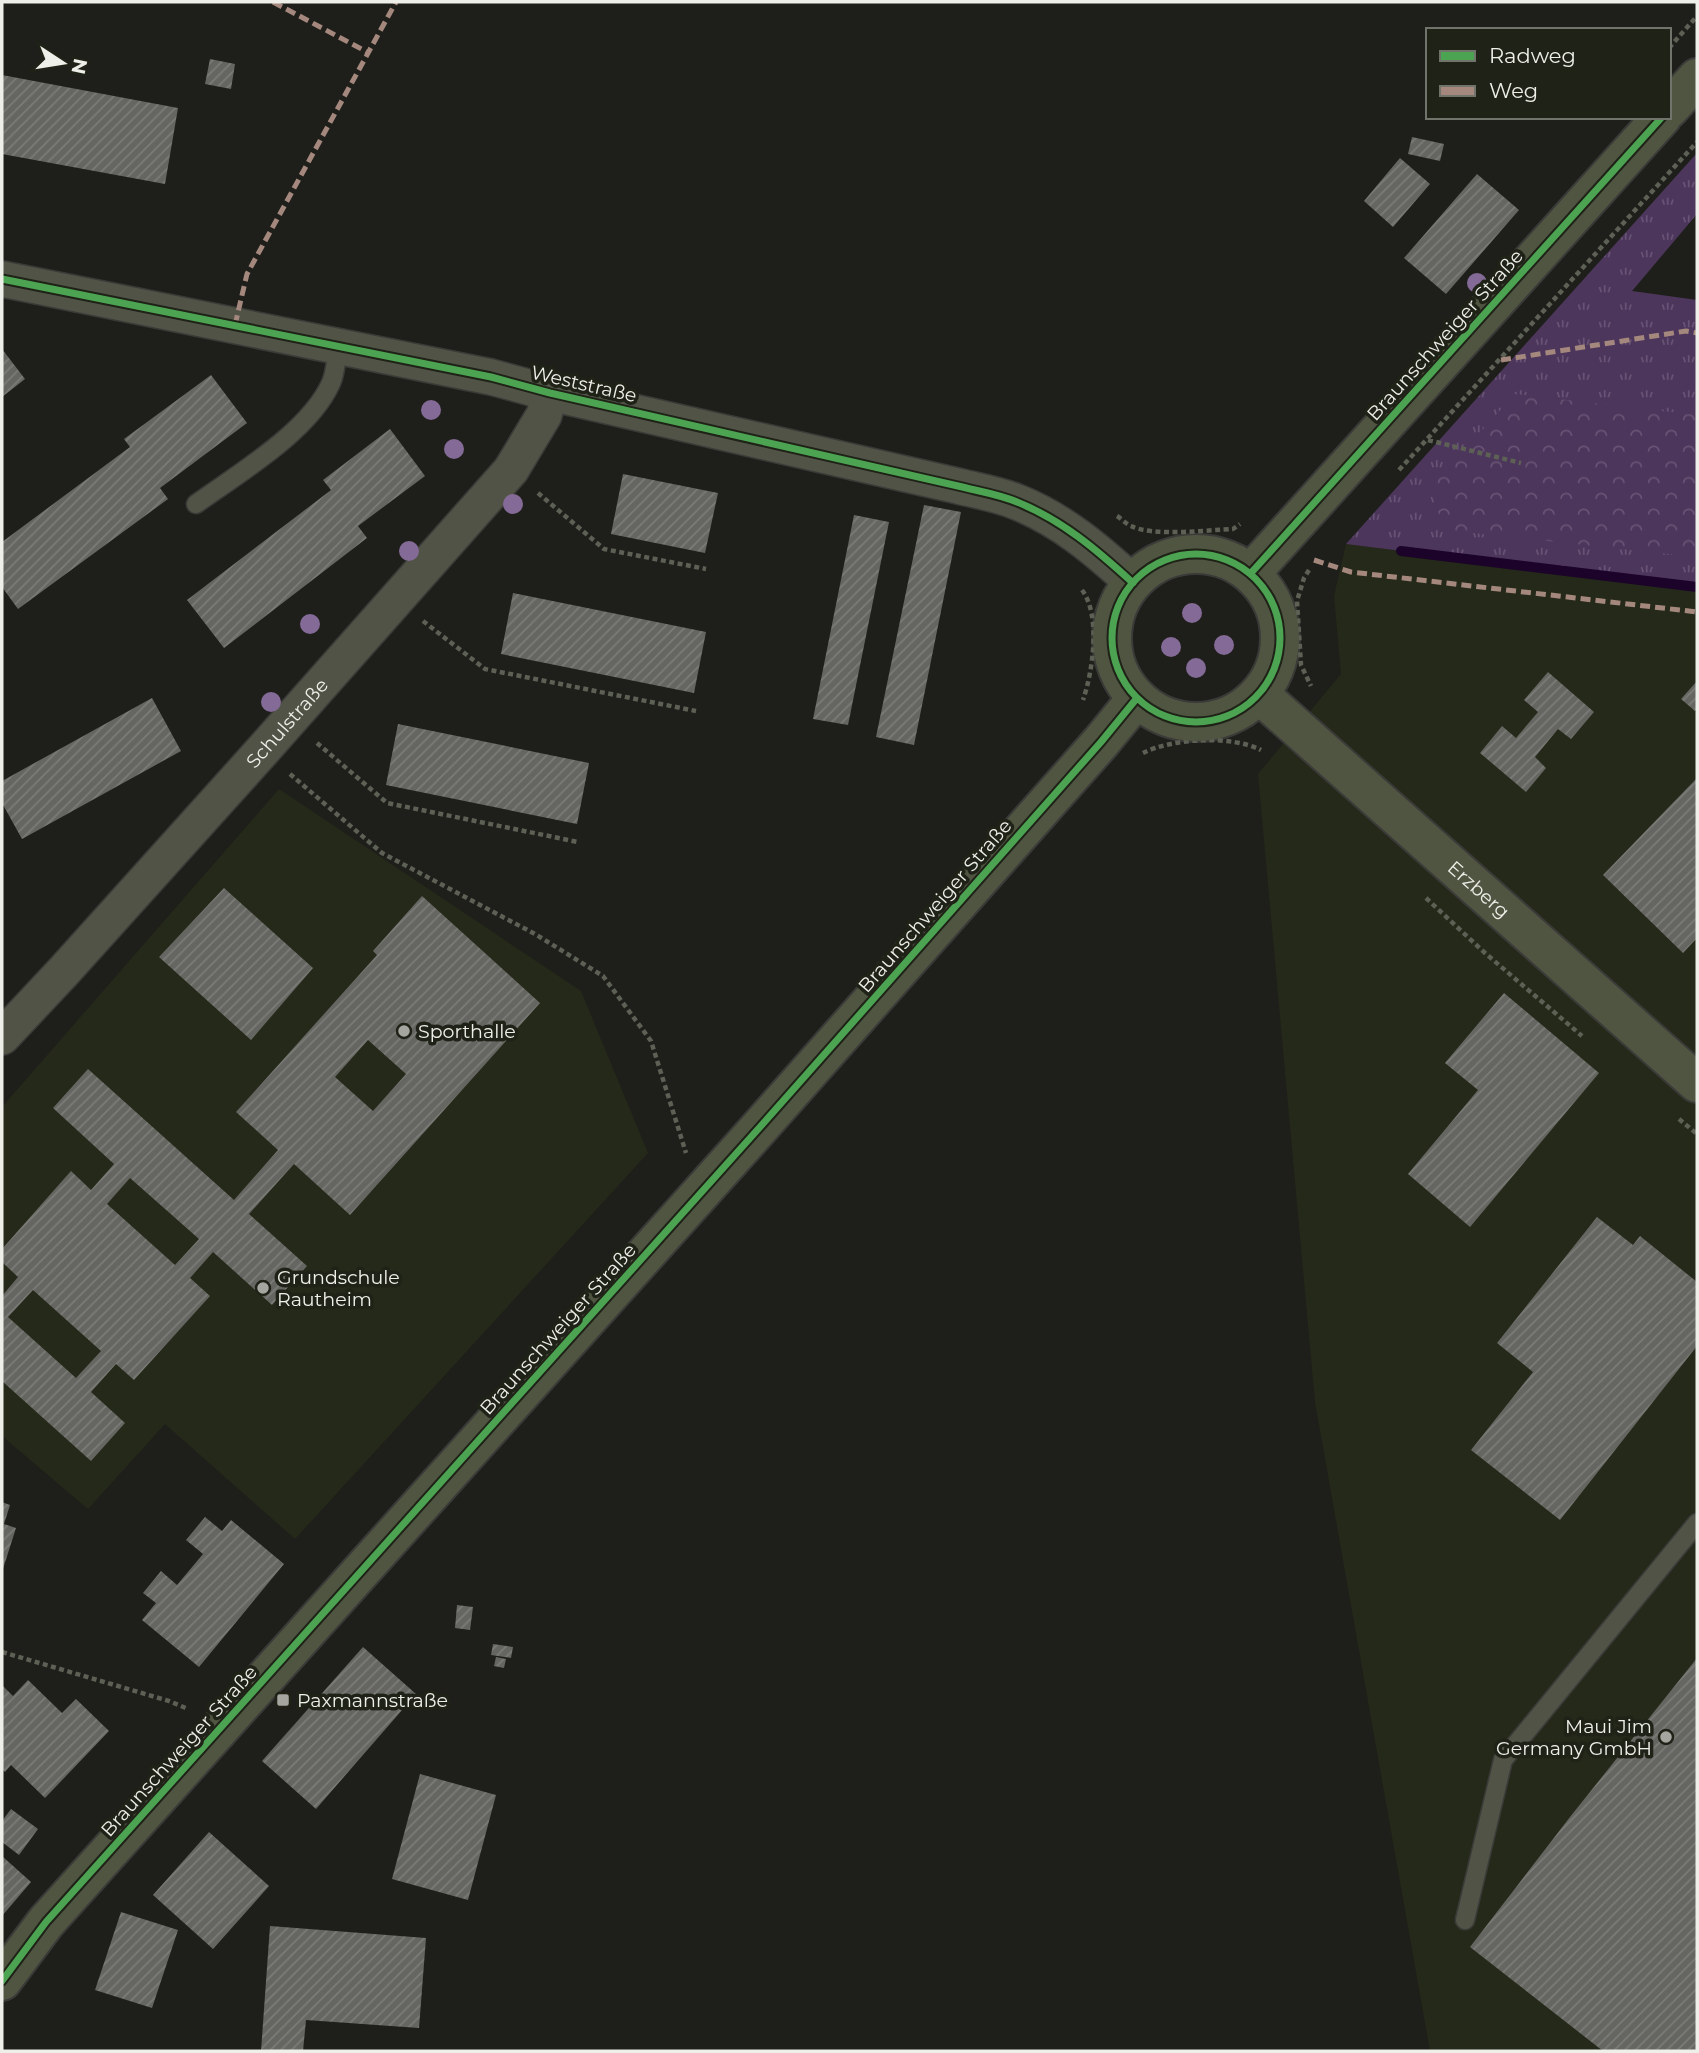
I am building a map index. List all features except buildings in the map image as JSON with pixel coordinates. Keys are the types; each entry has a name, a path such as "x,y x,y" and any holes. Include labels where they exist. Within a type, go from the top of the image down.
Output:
{"street":[{"path":"1671,107 1697,78"},
{"name":"Braunschweiger Straße","path":"1251,573 1660,119"},
{"name":"Weststraße","path":"2,279 491,377 1014,500 1056,520 1091,545 1133,583"},
{"name":"Schulstraße","path":"2,1038 511,470 544,415 550,393"},
{"path":"1190,553 1222,557 1251,573 1272,599 1281,632 1276,665 1259,694 1232,714 1199,722 1165,716 1137,698 1119,672 1112,641 1116,610 1133,583 1144,571 1158,562 1190,553"},
{"name":"Erzberg","path":"1259,694 1697,1083"},
{"name":"Braunschweiger Straße","path":"2,1981 46,1922 701,1193 1137,698"}],"lane":[{"path":"196,504 288,437 317,406 332,382 338,346"},
{"path":"1465,1920 1503,1760 1697,1523"}],"path":[{"path":"1671,46 1697,16"},
{"path":"1390,480 1697,142"},
{"path":"1428,440 1521,463"},
{"path":"511,470 604,549 706,569"},
{"path":"1118,516 1131,526 1143,530 1233,529 1242,522"},
{"path":"1314,560 1304,578 1297,600 1301,664 1308,683 1316,692"},
{"path":"1076,583 1085,592 1092,613 1092,663 1089,683 1079,708"},
{"path":"395,598 485,669 696,711"},
{"path":"289,720 387,803 578,842"},
{"path":"1161,746 1189,742 1230,742 1257,748 1267,754"},
{"path":"262,750 382,853 535,934 603,976 651,1041 701,1193"},
{"path":"2,1652 169,1701 203,1715 213,1736"}],"shaded area":[{"path":"1346,544 1697,588 1697,2051 1430,2051 1315,1402 1258,774 1341,674 1334,596"},
{"name":"Grundschule Rautheim","path":"279,789 581,991 648,1153 295,1539 165,1424 88,1509 2,1436 2,1107"}],"green space":[{"path":"1697,153 1697,214 1632,291 1697,300 1697,588 1346,544"},
{"path":"1515,394 1697,415 1697,557 1445,530 1429,488"}],"waterway":[{"path":"1401,551 1697,587"}],"marked path":[{"path":"273,2 369,53"},
{"path":"235,325 247,274 396,2"},
{"path":"1501,360 1686,331 1697,333"},
{"path":"1314,560 1351,572 1697,612"}],"cycle path":[{"path":"1251,573 1660,119"},
{"path":"2,279 491,377 1010,499 1064,527 1133,583"},
{"path":"1196,554 1228,560 1256,578 1274,606 1280,638 1274,670 1256,698 1228,716 1196,722 1164,716 1136,698 1118,670 1112,638 1118,606 1136,578 1164,560 1196,554"},
{"path":"2,1981 46,1922 760,1127 1137,698"}],"place":[{"name":"Sporthalle","path":"404,1031"},
{"name":"Grundschule Rautheim","path":"263,1288"},
{"name":"Paxmannstraße","path":"283,1700"},
{"name":"Maui Jim Germany GmbH","path":"1666,1737"}]}
